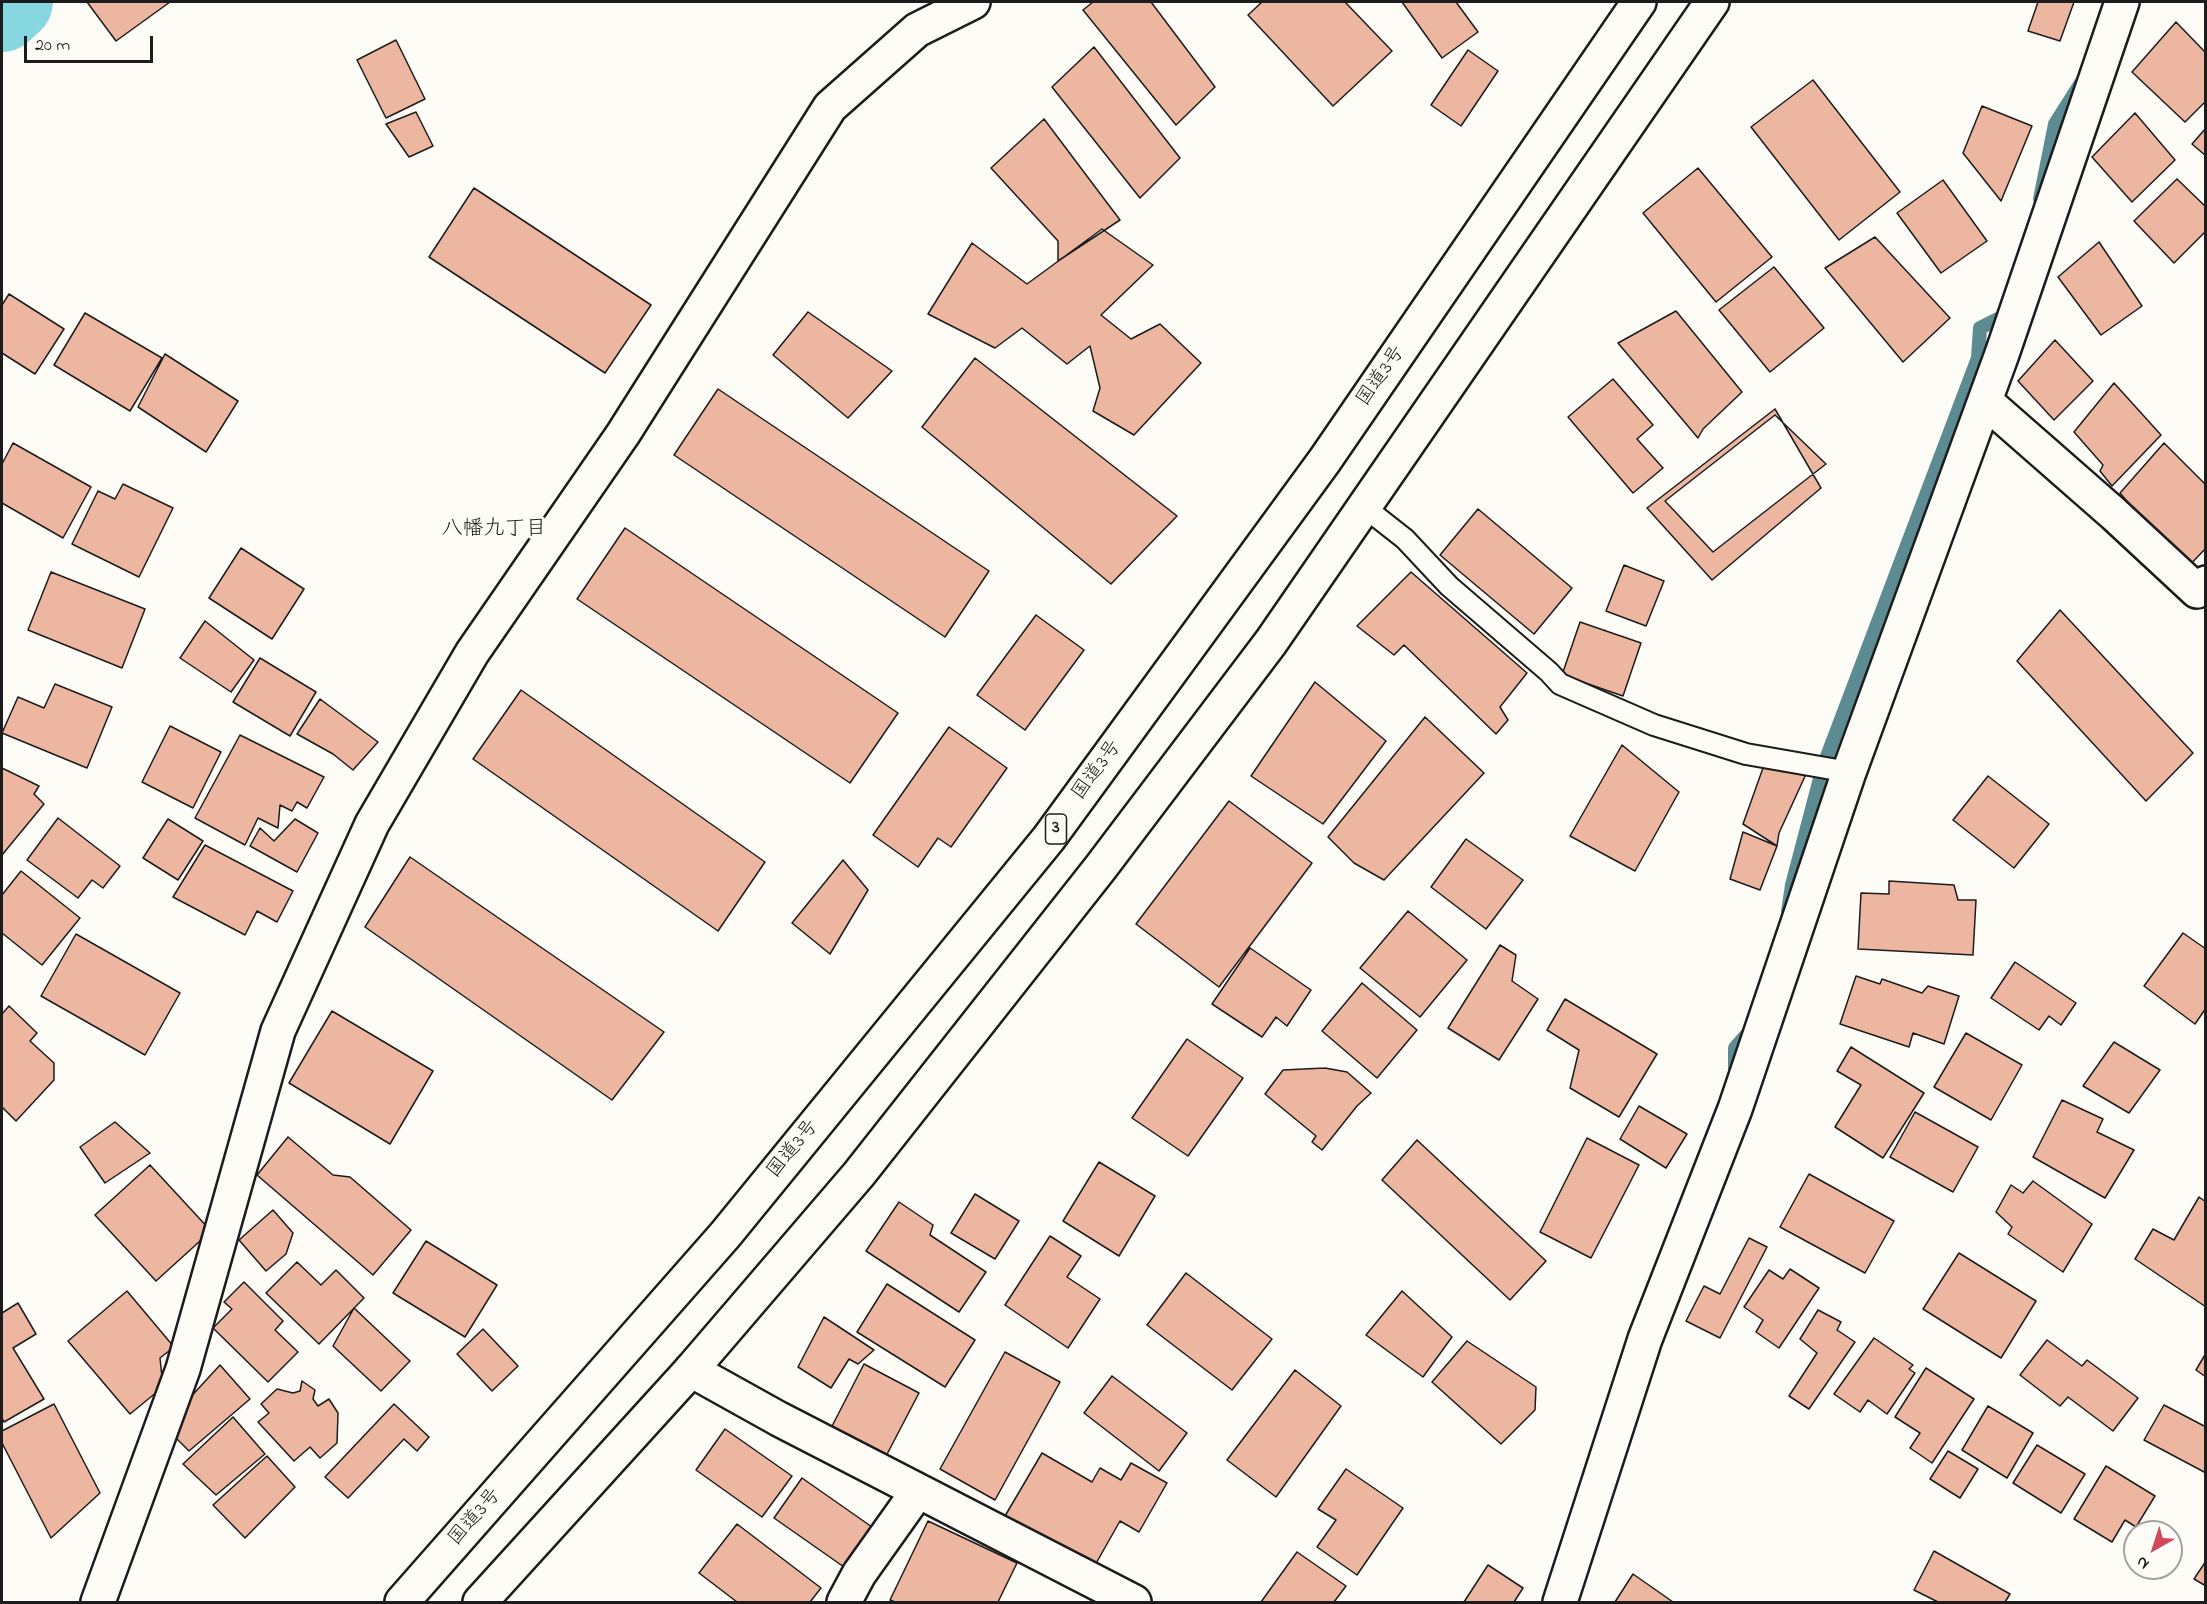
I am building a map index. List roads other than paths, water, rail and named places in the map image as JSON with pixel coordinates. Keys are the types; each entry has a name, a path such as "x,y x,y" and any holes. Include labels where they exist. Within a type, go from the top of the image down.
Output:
{"main road":[{"path":"98,1602 183,1369 278,1032 372,824 472,653 623,434 830,107 917,30 973,2"},
{"name":"国道3号","path":"402,1602 725,1235 1050,838 1325,460 1639,2"},
{"path":"480,1602 691,1370 859,1174 1101,867 1270,642 1712,2"},
{"path":"1560,1602 1645,1339 1735,1109 1849,772 1985,401 2122,2"},
{"path":"1985,401 2114,513 2197,591 2205,583"},
{"path":"691,1370 779,1419 1134,1602"},
{"path":"844,1602 859,1574 918,1491"}],"lane":[{"path":"1363,506 1405,539 1449,586 1560,684 1654,725 1746,754 1849,772"}],"waterway":[{"path":"2,13 14,2"},
{"path":"2040,199 2055,124 2081,83"},
{"path":"1788,912 1792,885 1823,767 1978,358 1980,328 2012,312"},
{"path":"1735,1074 1735,1048 1751,1030"}],"district":[{"name":"八幡九丁目","path":"494,531"}]}
